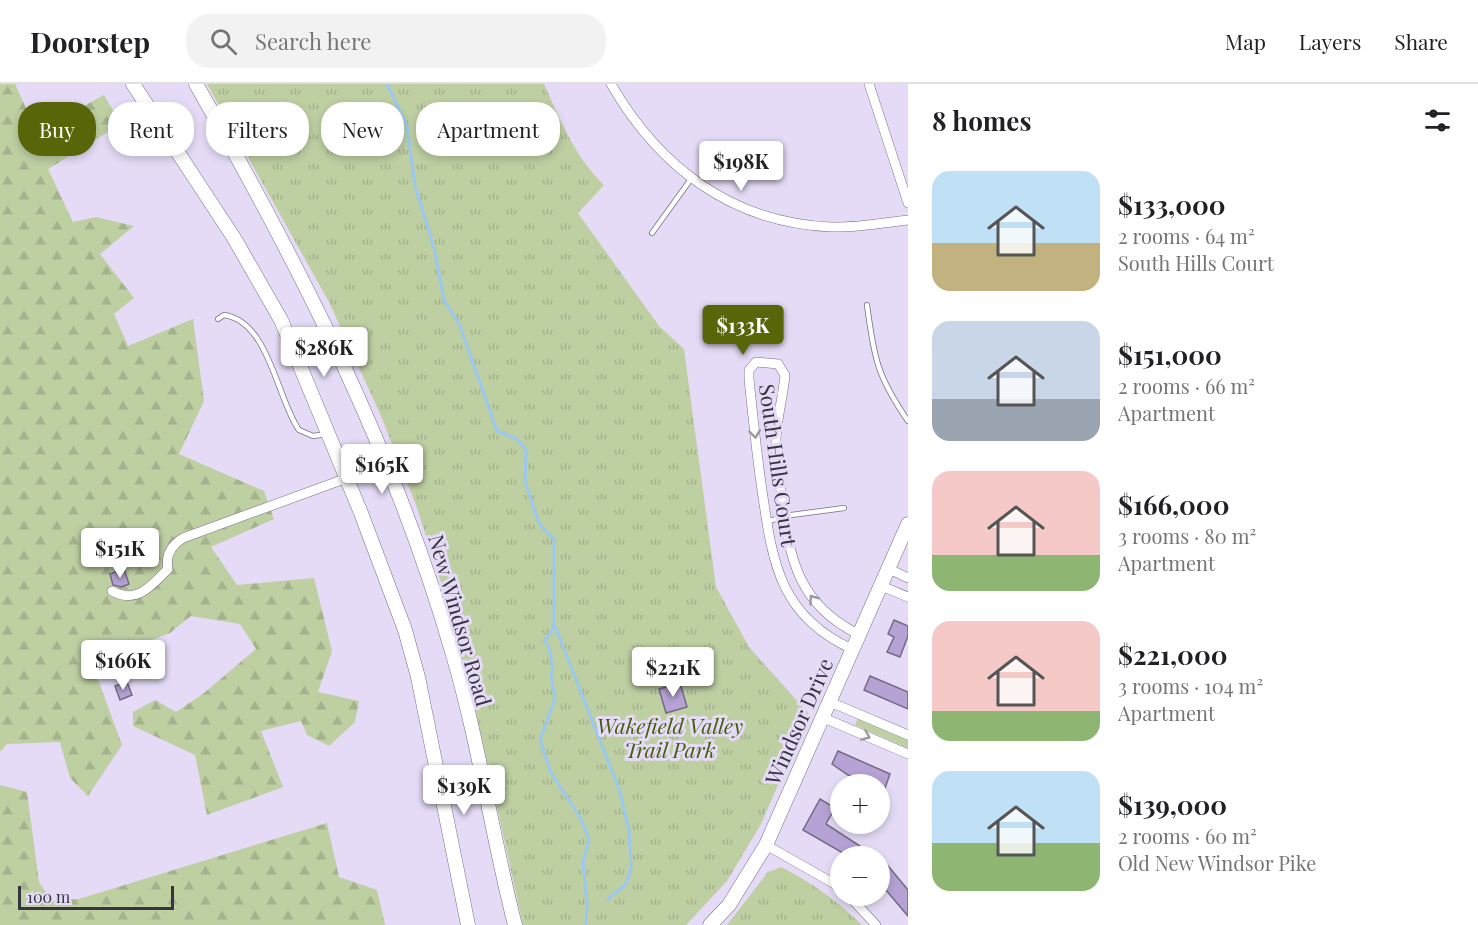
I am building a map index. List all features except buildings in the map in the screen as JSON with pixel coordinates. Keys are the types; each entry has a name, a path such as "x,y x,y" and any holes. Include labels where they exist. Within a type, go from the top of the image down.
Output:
{"street":[{"path":"133,84 251,267 281,320 347,478 405,630 427,713 468,925"},
{"name":"New Windsor Road","path":"196,84 324,320 406,513 454,656 515,925"},
{"path":"611,84 648,140 691,179 748,210 793,222 831,227 908,220"},
{"path":"869,84 908,203"},
{"name":"South Hills Court","path":"852,649 820,632 793,603 777,573 766,522 749,379 749,370 756,362 778,364 785,375 776,439 788,546 801,582 823,611 838,624 858,634"},
{"path":"112,591 120,596 133,596 152,585 168,568 166,561 171,548 183,538 347,478"},
{"name":"Windsor Drive","path":"711,925 729,905 766,845 824,718 879,585 908,524"},
{"path":"887,568 908,578"},
{"path":"879,585 908,597"},
{"path":"830,702 908,735"},
{"path":"824,718 908,754"},
{"path":"766,845 830,881"},
{"path":"858,906 876,925"}],"lane":[{"path":"652,233 691,179"},
{"path":"867,305 874,359 887,391 908,421"},
{"path":"218,319 224,315 239,320 259,342 299,430 313,436 329,434"},
{"path":"766,522 784,516 844,508"}],"green space":[{"path":"0,84 15,84 23,102 18,102 18,156 69,156 48,169 73,222 96,217 134,226 100,254 134,298 114,314 128,346 193,319 204,401 179,454 264,491 274,519 211,547 237,585 314,578 332,651 318,692 359,701 355,722 329,746 307,735 301,721 261,731 283,787 207,815 195,755 133,726 133,712 155,700 176,712 204,693 256,649 240,624 191,616 170,633 92,663 122,745 88,796 70,778 60,742 7,744 0,752"},
{"name":"Wakefield Valley Trail Park","path":"207,84 544,84 552,102 416,102 416,156 560,156 560,120 576,150 604,185 578,213 659,326 684,349 716,587 749,647 809,714 761,824 727,881 686,925 523,925 477,716 445,594 416,505 381,416 329,302 247,156 309,156 309,102 217,102"},
{"path":"104,95 108,102 108,132 96,139 96,102 91,102"},
{"path":"858,719 908,740 908,748 855,725"},
{"path":"0,785 27,792 39,882 52,901 79,899 327,823 339,877 377,890 385,925 0,925"},
{"path":"781,867 803,879 830,898 830,906 840,906 862,925 727,925 768,872"}],"waterway":[{"path":"387,84 407,126 415,186 434,248 444,300 460,326 497,431 517,439 526,450 525,482 539,523 554,540 554,624 551,633 544,641 548,645 553,667 551,676 555,699 540,740 551,773 580,817 589,839 583,863 587,904 586,925"},
{"path":"555,626 619,789 629,830 631,868 626,884 608,899"}]}
